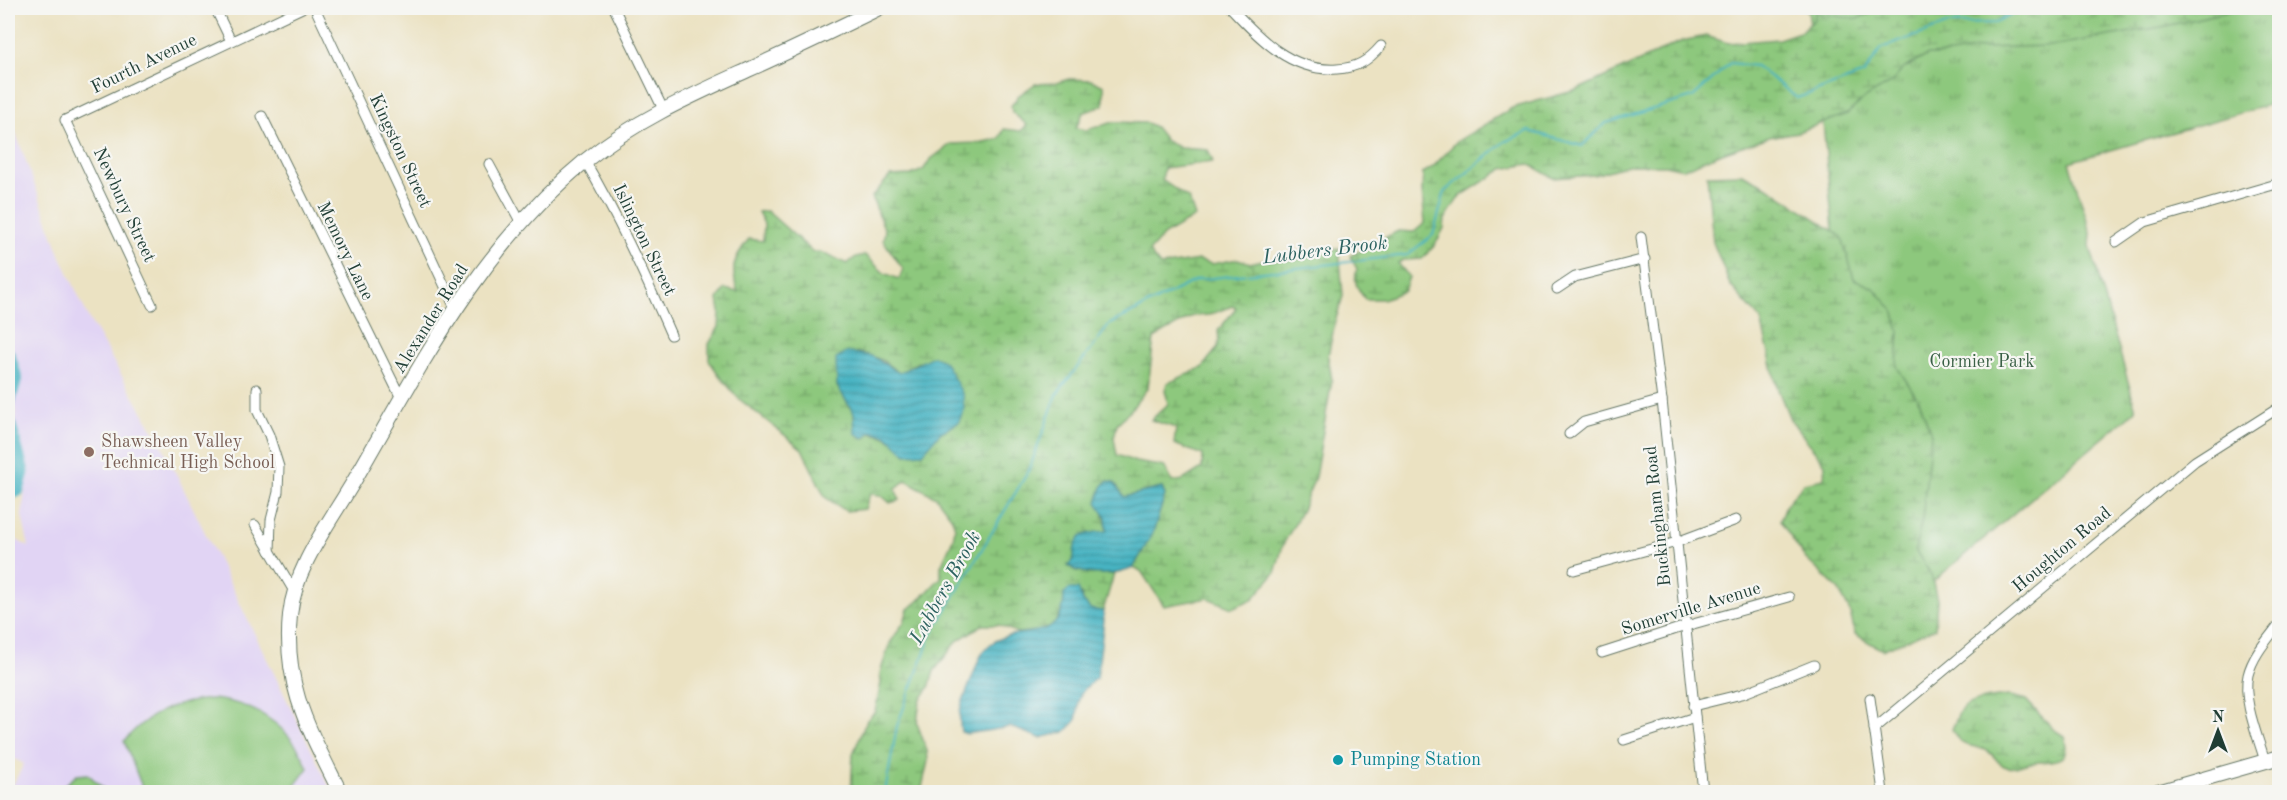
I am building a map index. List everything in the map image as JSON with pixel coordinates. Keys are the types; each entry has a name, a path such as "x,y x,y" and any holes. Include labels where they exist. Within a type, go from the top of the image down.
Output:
{"street":[{"path":"214,8 231,41"},
{"name":"Fourth Avenue","path":"65,120 302,8"},
{"name":"Kingston Street","path":"315,8 455,308"},
{"path":"614,8 663,109"},
{"name":"Alexander Road","path":"340,792 296,695 288,646 295,593 317,543 455,308 521,223 585,161 646,118 663,109 879,8"},
{"path":"1231,8 1269,46 1287,58 1309,66 1325,70 1346,69 1371,59 1381,46"},
{"name":"Memory Lane","path":"262,116 401,398"},
{"name":"Newbury Street","path":"65,120 152,305"},
{"name":"Islington Street","path":"585,161 643,272 671,335"},
{"path":"489,164 521,223"},
{"path":"2116,242 2145,222 2280,183"},
{"name":"Buckingham Road","path":"1641,237 1646,259 1662,400 1703,792"},
{"path":"1557,289 1576,277 1646,259"},
{"path":"257,389 257,410 269,435 279,467 278,492 271,520 270,551"},
{"path":"1569,434 1584,422 1662,400"},
{"name":"Houghton Road","path":"1874,729 2195,461 2280,407"},
{"path":"1574,570 1677,542 1736,520"},
{"path":"255,525 295,593"},
{"name":"Somerville Avenue","path":"1602,653 1789,597"},
{"path":"2265,761 2249,701 2247,679 2255,658 2280,623"},
{"path":"1693,706 1742,694 1814,665"},
{"path":"1870,698 1883,792"},
{"path":"1624,740 1695,717"},
{"path":"2158,792 2280,757"}],"shaded area":[{"name":"Shawsheen Valley Technical High School","path":"8,112 61,257 89,319 166,453 332,792 9,792 24,764 8,755 8,535 29,547 22,516 26,478 19,460 8,447 8,424 15,426 16,412 8,369"}],"green space":[{"name":"Cormier Park","path":"1804,8 2271,8 2279,22 2279,102 2069,162 2091,233 2090,246 2136,410 1871,634 1821,101 1808,11"},
{"path":"1882,8 2243,8 2161,27 2051,46 1982,48 1951,54 1928,55 1903,69 1891,83 1865,98 1847,114 1798,132 1769,137 1683,169 1665,165 1628,165 1594,175 1553,178 1529,164 1503,169 1459,197 1445,219 1444,228 1435,245 1422,259 1403,260 1398,263 1409,277 1404,291 1384,299 1365,299 1358,288 1355,278 1357,269 1350,256 1398,231 1414,232 1425,223 1423,173 1433,167 1456,142 1512,108 1577,90 1682,41 1706,36 1728,43 1779,39 1800,32 1813,21 1815,13 1857,19"},
{"path":"1069,79 1091,80 1104,86 1104,105 1083,113 1076,128 1086,130 1114,122 1147,123 1155,127 1166,141 1180,148 1208,150 1213,162 1164,168 1162,180 1189,199 1195,217 1164,235 1149,252 1160,266 1199,260 1212,264 1238,259 1250,263 1263,260 1287,260 1321,255 1339,248 1343,296 1328,356 1332,380 1315,477 1302,510 1283,545 1275,573 1253,599 1232,608 1208,598 1164,606 1141,571 1133,568 1153,533 1165,495 1162,488 1124,497 1114,482 1102,507 1108,531 1098,532 1068,566 1077,571 1114,574 1103,611 1091,610 1083,601 1081,594 1064,594 1064,606 1055,624 1046,630 1018,633 999,625 982,625 957,641 934,671 929,688 920,700 917,723 927,751 928,761 921,792 851,792 853,754 867,720 875,712 881,683 880,673 890,643 904,622 908,609 941,578 941,566 953,539 955,528 952,518 936,497 906,480 895,489 900,500 890,503 881,495 870,494 865,509 846,511 825,497 802,449 738,398 709,360 709,344 719,327 718,299 725,289 738,292 734,276 736,258 749,239 763,241 764,224 758,212 767,211 813,252 820,252 847,264 856,257 865,255 884,273 899,279 903,269 883,240 885,231 872,197 890,176 911,175 923,170 931,159 951,144 999,139 1004,129 1021,131 1027,125 1012,112 1011,106 1018,96 1035,84 1056,83","holes":["1232,306 1236,308 1218,331 1219,339 1215,352 1203,368 1167,383 1165,390 1168,404 1151,420 1176,428 1174,444 1203,455 1202,468 1183,480 1172,482 1165,467 1136,462 1117,455 1114,438 1117,424 1148,387 1154,338 1193,316 1209,315","857,352 882,360 899,373 918,362 958,423 941,432 922,453 906,454 884,436 855,433 854,413 837,386"]},
{"path":"1742,174 1768,187 1842,237 1854,279 1874,288 1893,310 1899,331 1897,367 1920,402 1931,434 1922,520 1915,550 1931,574 1937,600 1935,628 1882,650 1855,634 1850,612 1838,589 1805,558 1780,521 1786,505 1804,483 1824,479 1825,464 1790,419 1777,387 1761,320 1730,285 1713,242 1707,175"},
{"path":"2010,696 2026,700 2053,729 2064,736 2066,746 2062,757 2058,760 2007,767 1989,752 1960,742 1952,729 1964,707 1984,699"},
{"path":"211,699 242,705 256,711 270,719 292,740 308,768 290,792 144,792 124,741 152,716 174,706"},
{"path":"88,774 107,792 56,792 77,775"}],"water":[{"path":"847,352 872,356 899,373 933,356 945,362 963,395 964,410 958,423 941,432 923,453 906,454 886,435 871,432 864,438 855,433 854,413 837,386 836,359"},
{"path":"1107,481 1114,482 1124,497 1162,488 1165,495 1153,533 1133,568 1109,574 1083,572 1068,566 1074,558 1074,549 1079,539 1088,534 1107,531 1106,517 1097,502 1102,487"},
{"path":"1069,589 1078,589 1083,601 1090,609 1103,611 1104,620 1097,678 1080,696 1076,721 1065,732 1040,738 1010,727 967,734 961,732 961,707 984,651 1003,637 1049,627 1057,621 1062,610 1064,594"}],"waterway":[{"name":"Lubbers Brook","path":"885,792 897,726 931,635 1029,470 1057,394 1110,324 1196,280 1407,255 1433,235 1445,191 1504,142 1529,131 1582,146 1606,123 1693,97 1730,63 1756,66 1797,98 1864,74 1882,48 1949,24 1995,23 2025,8"},
{"path":"8,355 15,378 8,402"},
{"path":"8,422 22,472 17,490 8,494"}],"place":[{"name":"Shawsheen Valley Technical High School","path":"89,452"},
{"name":"Pumping Station","path":"1338,760"}]}
